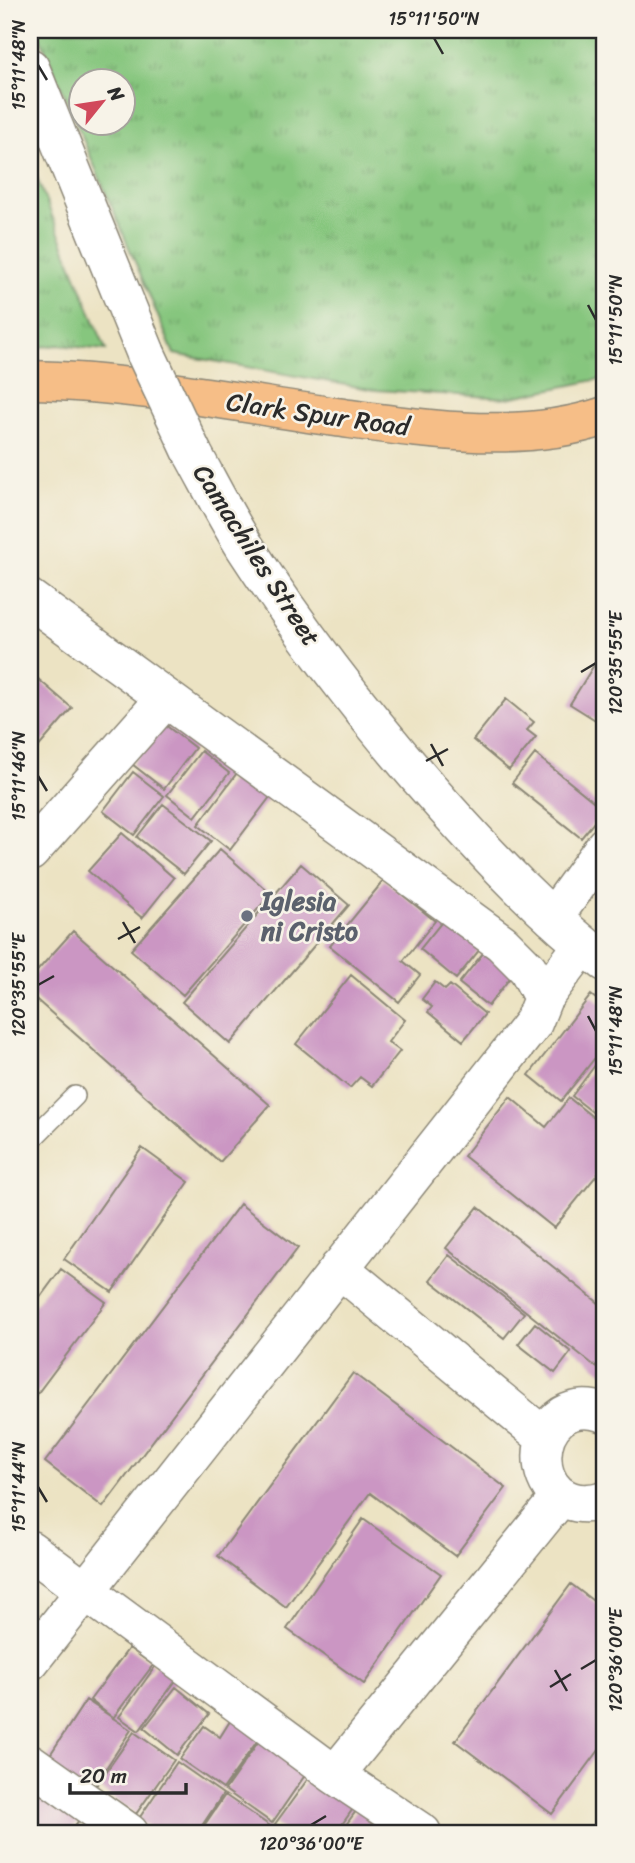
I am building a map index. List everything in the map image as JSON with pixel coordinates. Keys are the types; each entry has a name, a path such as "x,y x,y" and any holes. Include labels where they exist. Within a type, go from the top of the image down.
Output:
{"highway":[{"name":"Clark Spur Road","path":"30,380 122,385 428,430 522,431 605,416"}],"street":[{"name":"Camachiles Street","path":"30,68 146,354 193,454 244,545 362,711 404,761 497,865 594,954"},
{"path":"30,598 502,943 528,969 542,998"},
{"path":"30,852 166,698"},
{"path":"553,918 605,846"},
{"path":"30,1661 533,1023 542,998 594,954"},
{"path":"339,1268 544,1437"},
{"path":"605,1413 589,1409 563,1417 544,1437 541,1454 542,1470 550,1485 561,1496 576,1503 593,1504 605,1500"},
{"path":"335,1775 561,1496"},
{"path":"30,1550 335,1775 422,1833"},
{"path":"30,1763 130,1833"}],"lane":[{"path":"30,1142 75,1096"}],"green space":[{"path":"37,30 605,30 605,378 508,398 375,390 174,354 82,136 136,136 136,66 66,66 66,99"},
{"path":"30,161 106,350 59,345 30,348"}],"building":[{"path":"605,647 605,726 570,704"},
{"path":"30,672 72,708 30,757"},
{"path":"506,699 534,722 527,730 536,737 509,770 473,740"},
{"path":"164,724 195,748 164,789 132,764"},
{"path":"201,751 229,773 195,817 167,795"},
{"path":"535,754 604,810 581,838 512,783"},
{"path":"240,769 273,793 230,850 198,825"},
{"path":"133,772 164,796 134,835 103,811"},
{"path":"163,804 211,841 184,874 137,837"},
{"path":"122,833 174,878 142,918 88,871"},
{"path":"220,849 271,894 183,995 131,950"},
{"path":"301,864 349,905 230,1044 182,1002"},
{"path":"384,880 435,921 403,961 420,975 399,1002 330,946"},
{"path":"445,918 481,948 456,979 420,949"},
{"path":"73,931 270,1105 220,1162 30,994 30,979"},
{"path":"484,952 513,974 488,1006 459,983"},
{"path":"351,975 405,1020 388,1042 400,1051 372,1086 360,1077 350,1088 296,1044"},
{"path":"435,982 445,990 450,985 485,1014 463,1041 428,1012 432,1007 422,999"},
{"path":"591,995 605,1006 605,1045 561,1101 529,1075"},
{"path":"605,1052 605,1122 572,1096"},
{"path":"510,1097 546,1127 569,1098 605,1127 605,1165 554,1228 464,1156"},
{"path":"142,1148 189,1182 112,1292 64,1259"},
{"path":"240,1204 298,1248 103,1507 45,1462"},
{"path":"478,1207 605,1308 605,1374 446,1248"},
{"path":"449,1255 524,1313 504,1338 430,1280"},
{"path":"61,1269 106,1302 37,1394 30,1388 30,1311"},
{"path":"535,1323 571,1352 555,1373 518,1344"},
{"path":"353,1373 506,1488 455,1556 370,1493 286,1607 218,1556"},
{"path":"363,1519 441,1574 364,1684 287,1629"},
{"path":"571,1584 605,1610 605,1742 552,1814 455,1741"},
{"path":"129,1648 153,1665 113,1718 90,1700"},
{"path":"157,1664 177,1679 139,1731 119,1717"},
{"path":"176,1687 209,1714 177,1755 144,1728"},
{"path":"86,1700 131,1730 89,1794 44,1764"},
{"path":"232,1718 260,1737 223,1789 180,1759 204,1726 220,1737"},
{"path":"134,1732 174,1760 136,1814 96,1786"},
{"path":"263,1735 310,1768 272,1823 225,1790"},
{"path":"177,1762 223,1794 197,1833 158,1833 138,1820"},
{"path":"313,1772 357,1803 336,1833 288,1833 275,1824"},
{"path":"41,1783 85,1811 70,1833 30,1833 30,1799"},
{"path":"225,1795 270,1826 264,1833 199,1833"},
{"path":"359,1807 396,1833 340,1833"}],"place":[{"name":"Iglesia ni Cristo","path":"247,916"}]}
